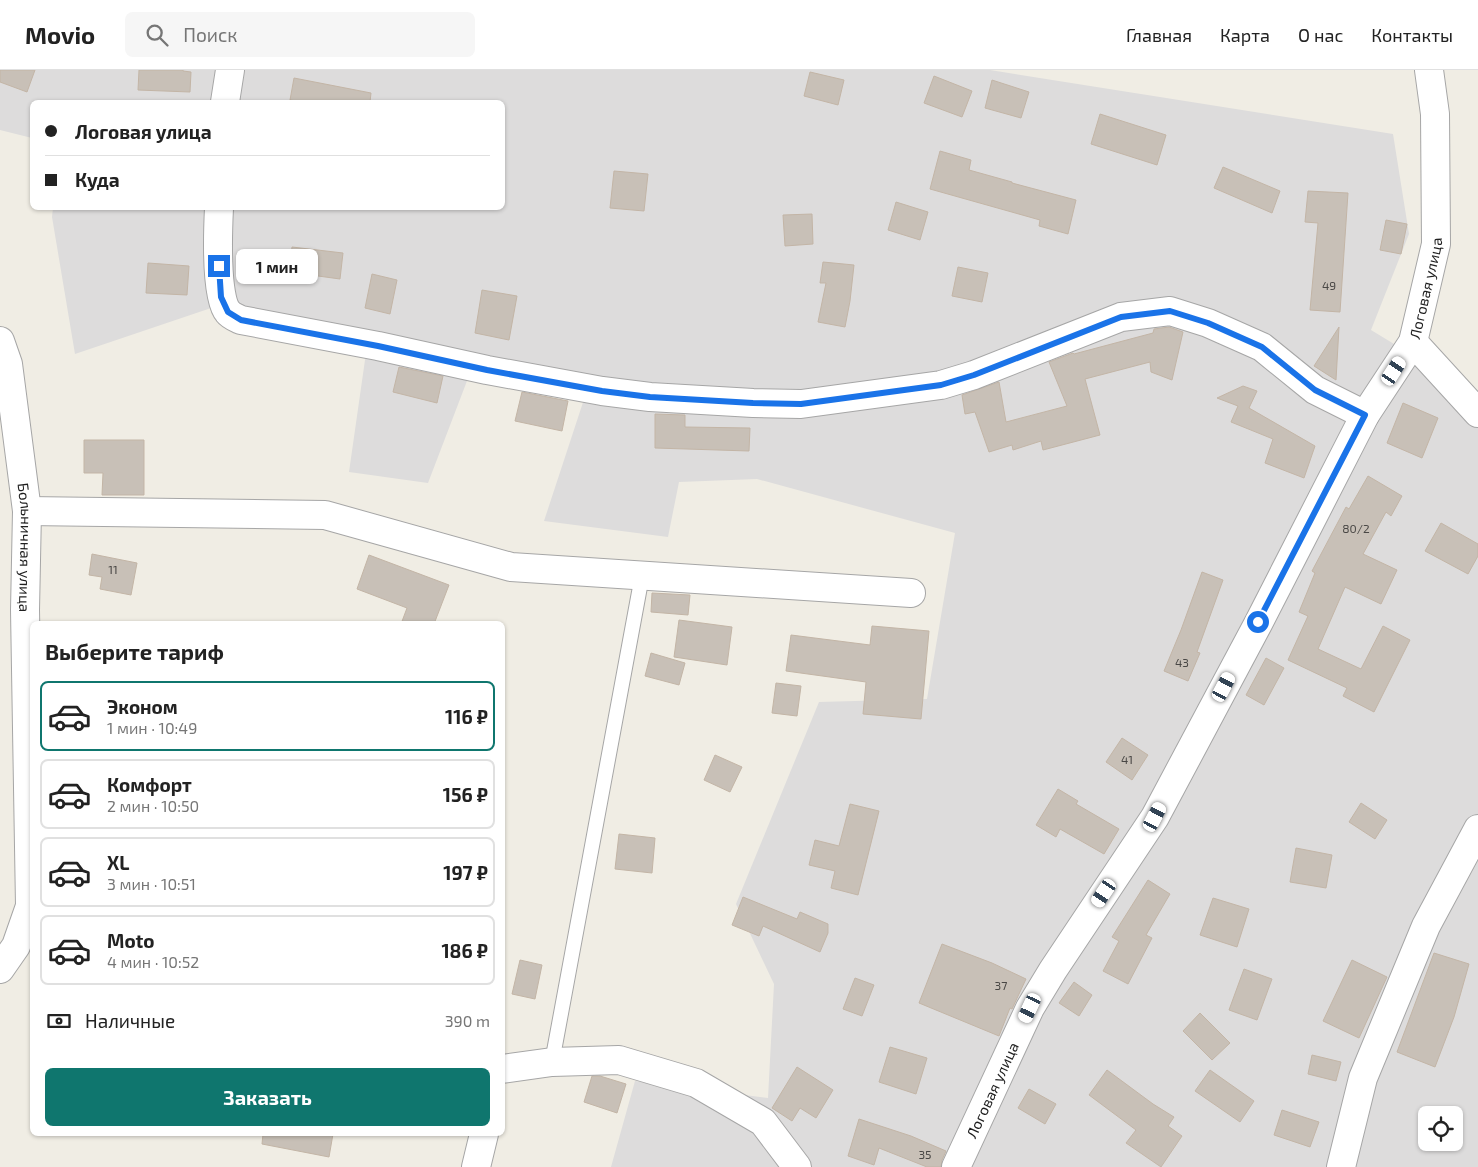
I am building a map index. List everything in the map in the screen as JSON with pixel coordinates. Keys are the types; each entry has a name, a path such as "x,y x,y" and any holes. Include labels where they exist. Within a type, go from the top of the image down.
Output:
{"street":[{"path":"225,100 230,70"},
{"name":"Логовая улица","path":"956,1167 1030,1008 1053,970 1155,817 1365,415 1413,342 1436,244 1435,114 1429,70"},
{"path":"219,210 217,235 221,297 228,312 241,320 378,346 487,370 602,391 650,397 801,404 941,385 974,375 1121,317 1170,311 1208,323 1262,347 1315,390 1365,415"},
{"name":"Больничная улица","path":"0,341 8,364 27,511 25,610 30,860"},
{"path":"1413,342 1478,413"},
{"path":"27,511 325,515 511,568 911,593"},
{"path":"1341,1167 1366,1069 1426,926 1478,829"},
{"path":"0,969 16,946 30,912"},
{"path":"505,1068 552,1062 620,1060 696,1083 763,1122 797,1167"},
{"path":"476,1167 484,1136"}],"lane":[{"path":"552,1062 642,576"}],"shaded area":[{"path":"0,70 990,70 1393,134 1409,234 1371,330 1478,395 1478,1167 611,1167 635,1081 768,1098 774,984 736,904 819,702 927,699 955,533 757,479 679,482 668,537 544,521 590,381 475,360 428,483 349,472 368,339 220,305 75,354 52,217 53,210 505,210 505,100 30,100 30,138 0,130"}],"building":[{"path":"0,70 35,70 27,92 0,82"},
{"path":"139,70 183,70 191,72 190,92 138,90"},
{"path":"810,72 844,80 838,105 804,96"},
{"path":"934,76 972,91 962,117 924,103"},
{"path":"294,78 371,93 370,100 290,100"},
{"path":"992,80 1029,92 1021,118 985,108"},
{"path":"1100,114 1166,135 1157,165 1091,144"},
{"path":"940,151 971,160 969,170 1076,200 1068,234 1039,226 1040,220 930,189"},
{"path":"1223,167 1280,191 1272,213 1214,188"},
{"path":"614,171 648,174 644,211 610,208"},
{"path":"1308,191 1348,193 1340,312 1310,310 1318,223 1305,222"},
{"path":"896,202 928,212 920,240 888,230"},
{"path":"812,214 813,244 785,246 783,215"},
{"path":"1386,220 1407,224 1401,254 1380,250"},
{"path":"292,247 343,253 340,279 289,272"},
{"path":"823,262 854,265 845,327 818,322 826,283 820,283"},
{"path":"148,263 189,266 187,295 146,293"},
{"path":"958,267 988,273 982,302 952,296"},
{"path":"372,274 397,280 390,314 365,308"},
{"path":"482,290 517,296 509,340 475,333"},
{"path":"1169,327 1183,332 1172,380 1151,372 1150,362 1085,379 1100,435 1043,450 1041,441 1013,450 1012,445 989,452 975,412 965,414 962,395 999,382 1006,422 1067,406 1049,362 1073,353 1153,333 1154,329"},
{"path":"1339,327 1336,380 1314,366"},
{"path":"399,367 443,376 437,403 393,392"},
{"path":"1243,386 1257,391 1249,408 1315,446 1304,478 1265,463 1273,439 1231,422 1238,406 1217,398"},
{"path":"522,392 568,401 562,431 515,421"},
{"path":"1403,403 1438,418 1422,458 1387,443"},
{"path":"655,414 685,415 685,427 750,428 749,451 655,448"},
{"path":"84,440 144,440 144,495 102,495 103,473 84,473"},
{"path":"1368,476 1402,496 1391,516 1386,512 1363,554 1397,570 1381,604 1345,587 1318,649 1361,669 1383,626 1410,640 1374,712 1343,696 1347,688 1288,660 1308,616 1299,612 1315,573 1312,571 1346,507 1349,509"},
{"path":"1441,523 1478,544 1478,556 1468,574 1425,551"},
{"path":"92,554 137,563 131,595 100,589 102,577 89,575"},
{"path":"369,555 449,585 435,621 402,621 407,608 357,589"},
{"path":"1202,572 1223,580 1197,652 1200,653 1188,681 1164,671"},
{"path":"652,593 690,595 688,615 651,612"},
{"path":"679,620 732,627 727,665 674,657"},
{"path":"872,626 929,631 921,719 863,714 866,682 786,671 791,635 870,645"},
{"path":"651,653 685,663 679,685 645,676"},
{"path":"1266,658 1284,668 1264,705 1246,695"},
{"path":"776,683 801,686 797,716 772,713"},
{"path":"1122,738 1148,755 1132,780 1106,762"},
{"path":"715,755 742,767 730,792 704,780"},
{"path":"1058,789 1078,801 1076,804 1119,829 1104,854 1060,829 1056,837 1036,825"},
{"path":"1361,803 1387,820 1375,839 1349,822"},
{"path":"850,804 879,811 858,895 831,888 835,871 809,865 815,840 839,846"},
{"path":"619,834 655,838 652,873 615,869"},
{"path":"1296,848 1332,855 1326,888 1290,882"},
{"path":"1148,880 1170,894 1146,935 1152,938 1128,984 1103,971 1119,941 1112,937"},
{"path":"743,897 797,919 800,912 828,924 828,933 820,952 763,926 759,936 732,925"},
{"path":"1213,898 1249,909 1237,947 1200,935"},
{"path":"942,944 992,963 1026,979 1012,1009 1010,1008 999,1036 919,1003"},
{"path":"1434,953 1469,964 1454,1017 1435,1067 1397,1052"},
{"path":"520,960 542,965 535,999 512,994"},
{"path":"1352,960 1387,977 1359,1038 1323,1021"},
{"path":"1244,969 1272,979 1257,1020 1229,1010"},
{"path":"855,978 874,985 862,1016 843,1009"},
{"path":"1074,982 1092,995 1079,1016 1059,1003"},
{"path":"1200,1013 1230,1043 1212,1060 1183,1031"},
{"path":"890,1047 927,1058 916,1094 879,1082"},
{"path":"1312,1055 1341,1062 1336,1081 1308,1074"},
{"path":"797,1067 833,1090 816,1118 800,1108 792,1121 772,1108"},
{"path":"1107,1070 1174,1117 1168,1126 1182,1136 1161,1167 1126,1143 1136,1130 1089,1095"},
{"path":"1210,1070 1254,1101 1240,1122 1195,1091"},
{"path":"592,1076 600,1076 626,1084 617,1113 584,1102"},
{"path":"1029,1089 1056,1104 1045,1124 1018,1108"},
{"path":"1282,1110 1319,1122 1310,1147 1274,1135"},
{"path":"859,1119 911,1136 946,1151 941,1167 927,1167 879,1148 874,1165 848,1156"},
{"path":"263,1136 333,1136 329,1157 262,1144"}],"route":[{"path":"219,266 221,297 228,312 241,320 378,346 487,370 602,391 650,397 753,403 801,404 941,385 974,375 1121,317 1170,311 1208,323 1262,347 1315,390 1365,415 1258,622"}]}
